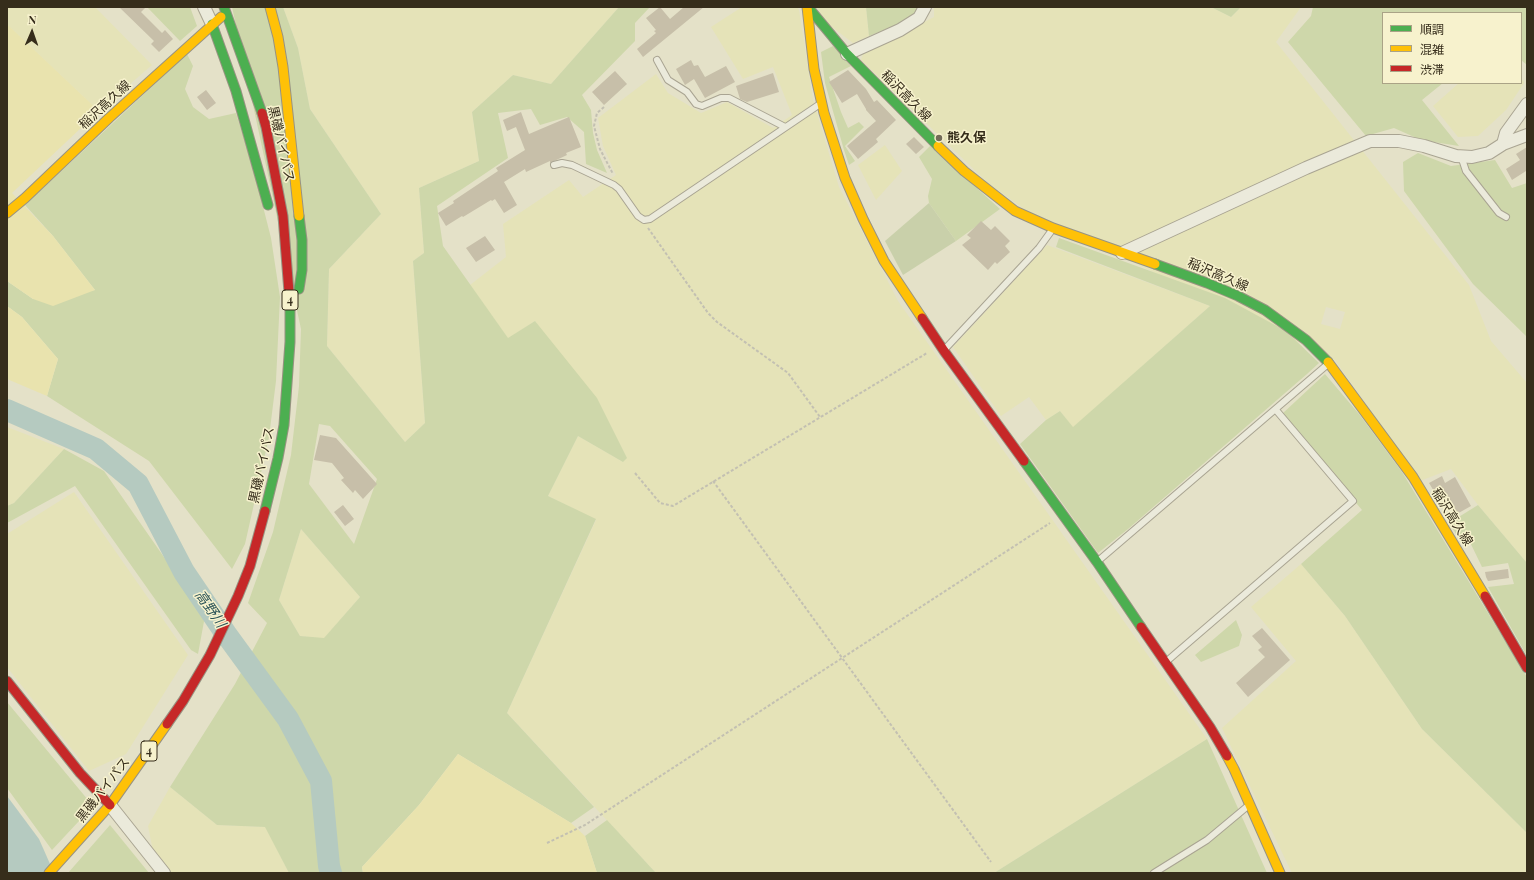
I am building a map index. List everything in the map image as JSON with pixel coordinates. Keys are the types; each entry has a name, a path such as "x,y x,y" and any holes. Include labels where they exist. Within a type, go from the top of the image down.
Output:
{"main road":[{"name":"黒磯バイパス","path":"49,873 110,805 183,701 210,655 238,596 260,534 278,458 284,425 288,387 290,322 290,300 283,216 266,127 253,86 224,7"},
{"name":"4","path":"270,7 278,37 283,67 302,240 302,270 299,290 290,322"},
{"path":"807,7 814,69 822,103 845,178 884,261 942,348 1097,562 1210,727 1234,769 1280,873"},
{"name":"稲沢高久線","path":"807,7 847,54 910,119 964,171 1015,211 1053,228 1207,283 1238,296 1265,310 1306,340 1329,363 1413,477 1439,522 1464,560 1527,668"},
{"path":"216,20 270,212"},
{"name":"稲沢高久線","path":"7,213 216,20"},
{"name":"4","path":"275,234 290,300"},
{"path":"7,681 80,773 110,805"}],"street":[{"path":"204,7 216,20"},
{"path":"847,54 900,30 920,18 925,7"},
{"path":"1503,144 1506,133 1527,104"},
{"path":"1122,253 1306,168 1370,141 1399,141 1424,146 1456,156 1472,157 1489,153 1503,144 1527,135"},
{"path":"110,805 164,873"}],"lane":[{"path":"657,60 668,80 687,92 696,104 702,106 721,98 728,98 785,127"},
{"path":"554,165 562,163 572,165 603,179 619,189 638,216 644,220 650,220 822,103"},
{"path":"1461,156 1466,171 1499,213 1506,217"},
{"path":"942,348 1039,248 1053,228"},
{"path":"1097,562 1329,363"},
{"path":"1166,662 1353,501 1276,410"},
{"path":"1154,873 1207,840 1250,804"}],"path":[{"path":"604,107 597,113 594,126 600,149 619,189"},
{"path":"644,220 708,313 717,322 788,372 820,417"},
{"path":"635,473 660,503 667,506 673,506 820,417 942,348"},
{"path":"713,481 991,862"},
{"path":"547,843 585,825 1063,515"}],"shaded area":[{"path":"7,7 95,7 152,65 99,111 7,24"},
{"path":"283,7 619,7 551,84 513,75 472,112 479,161 419,188 424,253 413,261 425,423 405,442 327,346 329,269 381,214 310,109 298,48"},
{"path":"742,7 797,7 799,10 813,100 839,187 898,301 1207,739 994,873 656,873 507,713 596,520 548,496 578,436 623,462 535,321 508,339 470,285 506,257 503,224 569,180 583,197 616,175 603,146 598,118 656,74 668,93 701,113 727,102 773,128 792,115 773,67 743,79 711,27"},
{"path":"816,7 866,7 869,36 853,43 828,24"},
{"path":"934,7 1211,7 1231,17 1241,7 1301,7 1276,42 1469,285 1491,341 1527,383 1527,563 1478,505 1451,469 1420,481 1335,360 1027,211 988,183 861,60 863,54 934,17","holes":["1326,307 1345,312 1340,329 1321,324"]},
{"path":"1522,79 1524,83 1506,110 1478,136 1458,137 1433,106 1458,84 1522,84"},
{"path":"885,145 902,171 876,200 858,165"},
{"path":"1047,245 1210,306 1073,428 1060,411 1046,420 1029,397 1001,416 953,347"},
{"path":"7,427 64,449 14,503 7,506"},
{"path":"74,492 188,655 126,754 89,771 7,667 7,534"},
{"path":"301,529 360,597 324,639 300,636 279,600"},
{"path":"1301,564 1345,616 1422,729 1527,833 1527,873 1292,873 1222,728 1296,661 1251,607"},
{"path":"170,787 217,825 266,827 289,873 171,873 153,851 148,826"},
{"path":"7,796 39,839 54,873 7,873"}],"green space":[{"path":"147,7 190,7 197,26 180,41"},
{"path":"232,7 283,7 298,48 310,109 381,214 329,269 327,346 405,442 425,423 413,261 424,253 419,188 479,161 472,112 513,75 551,84 619,7 650,7 635,23 635,41 582,95 591,110 593,133 597,150 607,173 586,164 584,132 567,117 540,125 531,109 498,113 508,158 437,206 443,246 508,338 535,321 597,398 627,458 623,462 578,436 548,496 596,519 507,713 594,807 571,823 458,754 419,805 362,867 363,873 289,873 265,827 217,825 170,787 235,684 267,623 248,603 273,532 291,455 299,386 301,329","holes":["319,424 330,426 377,479 354,544 309,484","301,529 360,597 324,638 300,636 279,600"]},
{"path":"866,7 920,7 909,20 869,36"},
{"path":"1211,7 1241,7 1231,17"},
{"path":"1313,7 1527,7 1527,65 1522,61 1522,12 1382,12 1382,84 1442,84 1422,100 1459,146 1421,140 1394,128 1366,136 1288,42 1311,16"},
{"path":"833,46 851,66 829,77 841,112 848,128 859,122 864,127 845,146 855,161 849,165 825,83 821,52"},
{"path":"187,54 193,66 185,89 193,107 209,119 236,113 254,171 271,238 280,297 276,381 269,437 245,544 232,569 149,461 47,396 58,359 22,317 7,306 7,281 33,299 95,290 53,236 25,205"},
{"path":"930,146 1000,209 956,241 929,203 928,196 932,179 919,157"},
{"path":"1418,153 1451,166 1495,160 1512,188 1527,183 1527,337 1473,284 1404,191 1403,162"},
{"path":"929,203 956,241 903,275 885,241"},
{"path":"1059,238 1225,298 1286,331 1319,363 1128,529 1098,553 1020,444 1046,420 1060,411 1073,427 1210,306 1056,247"},
{"path":"1325,374 1359,414 1402,472 1527,677 1527,833 1422,729 1345,616 1301,564 1362,510 1282,414"},
{"path":"64,449 104,471 205,616 198,654 191,650 75,486 7,523 7,506 14,503"},
{"path":"1478,505 1527,563 1527,656 1488,587 1514,584 1508,563 1482,567 1466,534 1458,537 1449,523"},
{"path":"1236,620 1242,635 1239,646 1201,662 1195,655"},
{"path":"7,702 93,806 52,850 7,788"},
{"path":"1207,739 1267,873 994,873"},
{"path":"607,820 656,873 597,873 585,836"},
{"path":"110,825 149,873 68,873"}],"sand":[{"path":"7,24 99,111 12,193 53,236 95,290 53,306 33,299 7,281"},
{"path":"7,306 22,317 58,359 47,396 7,379"},
{"path":"458,754 571,823 585,836 597,873 363,873 362,867 419,805"}],"building":[{"path":"119,7 146,7 141,12 162,33 165,30 173,39 159,52 151,44 154,41"},
{"path":"660,7 670,19 684,7 704,7 643,57 637,49 656,33 654,31 656,30 646,18"},
{"path":"691,60 694,66 698,65 705,77 726,66 735,82 705,98 694,79 685,85 676,69"},
{"path":"848,70 866,89 874,102 877,100 896,120 876,139 878,142 858,159 847,146 876,121 866,110 857,94 842,103 829,82"},
{"path":"615,71 627,84 604,105 592,92"},
{"path":"773,73 779,92 747,102 740,99 736,86"},
{"path":"206,90 216,103 207,110 197,97"},
{"path":"521,112 529,134 569,117 581,147 566,153 567,155 550,163 550,161 526,172 525,169 504,182 517,205 504,213 495,199 446,226 438,213 454,203 453,201 498,171 496,168 525,150 516,127 507,131 503,120"},
{"path":"914,137 924,147 916,154 906,144"},
{"path":"1527,147 1527,173 1526,171 1512,180 1506,169 1520,160 1516,154"},
{"path":"981,221 991,230 995,226 1010,241 1005,246 1010,252 997,264 995,262 988,270 962,245 971,238 967,235"},
{"path":"485,236 495,250 476,262 466,248"},
{"path":"320,435 336,438 377,484 363,499 355,490 353,493 341,480 344,478 332,463 314,460"},
{"path":"1442,476 1445,483 1455,477 1471,506 1455,515 1441,490 1435,493 1429,483"},
{"path":"343,505 354,519 345,526 334,512"},
{"path":"1508,569 1509,578 1488,581 1486,577 1485,572"},
{"path":"1262,628 1290,660 1248,697 1236,683 1265,657 1258,650 1262,647 1252,636"}],"waterway":[{"name":"高野川","path":"7,410 96,449 138,484 184,572 226,634 288,719 321,781 329,866 331,873"}],"traffic: fast":[{"path":"224,7 262,113"},
{"path":"808,7 847,54 938,146"},
{"path":"212,24 236,91 268,205"},
{"path":"299,216 302,240 302,270 299,289"},
{"path":"1155,264 1207,283 1238,296 1265,310 1306,340 1328,362"},
{"path":"265,511 278,458 284,425 290,342 290,305"},
{"path":"1024,461 1097,562 1141,627"}],"traffic: slow":[{"path":"270,7 278,37 283,67 299,216"},
{"path":"807,7 814,69 824,113 845,178 884,261 922,318"},
{"path":"7,213 221,17"},
{"path":"938,146 964,171 1015,211 1053,228 1155,264"},
{"path":"1328,362 1413,477 1485,596"},
{"path":"49,873 110,805 167,724"},
{"path":"1227,756 1280,873"}],"traffic: jam":[{"path":"262,113 283,216 290,305"},
{"path":"922,318 944,351 1024,461"},
{"path":"167,724 183,701 210,655 238,596 250,566 265,511"},
{"path":"1485,596 1527,668"},
{"path":"1141,627 1210,727 1227,756"},
{"path":"7,681 80,773 110,805"}],"place":[{"name":"熊久保","path":"939,138"}]}
